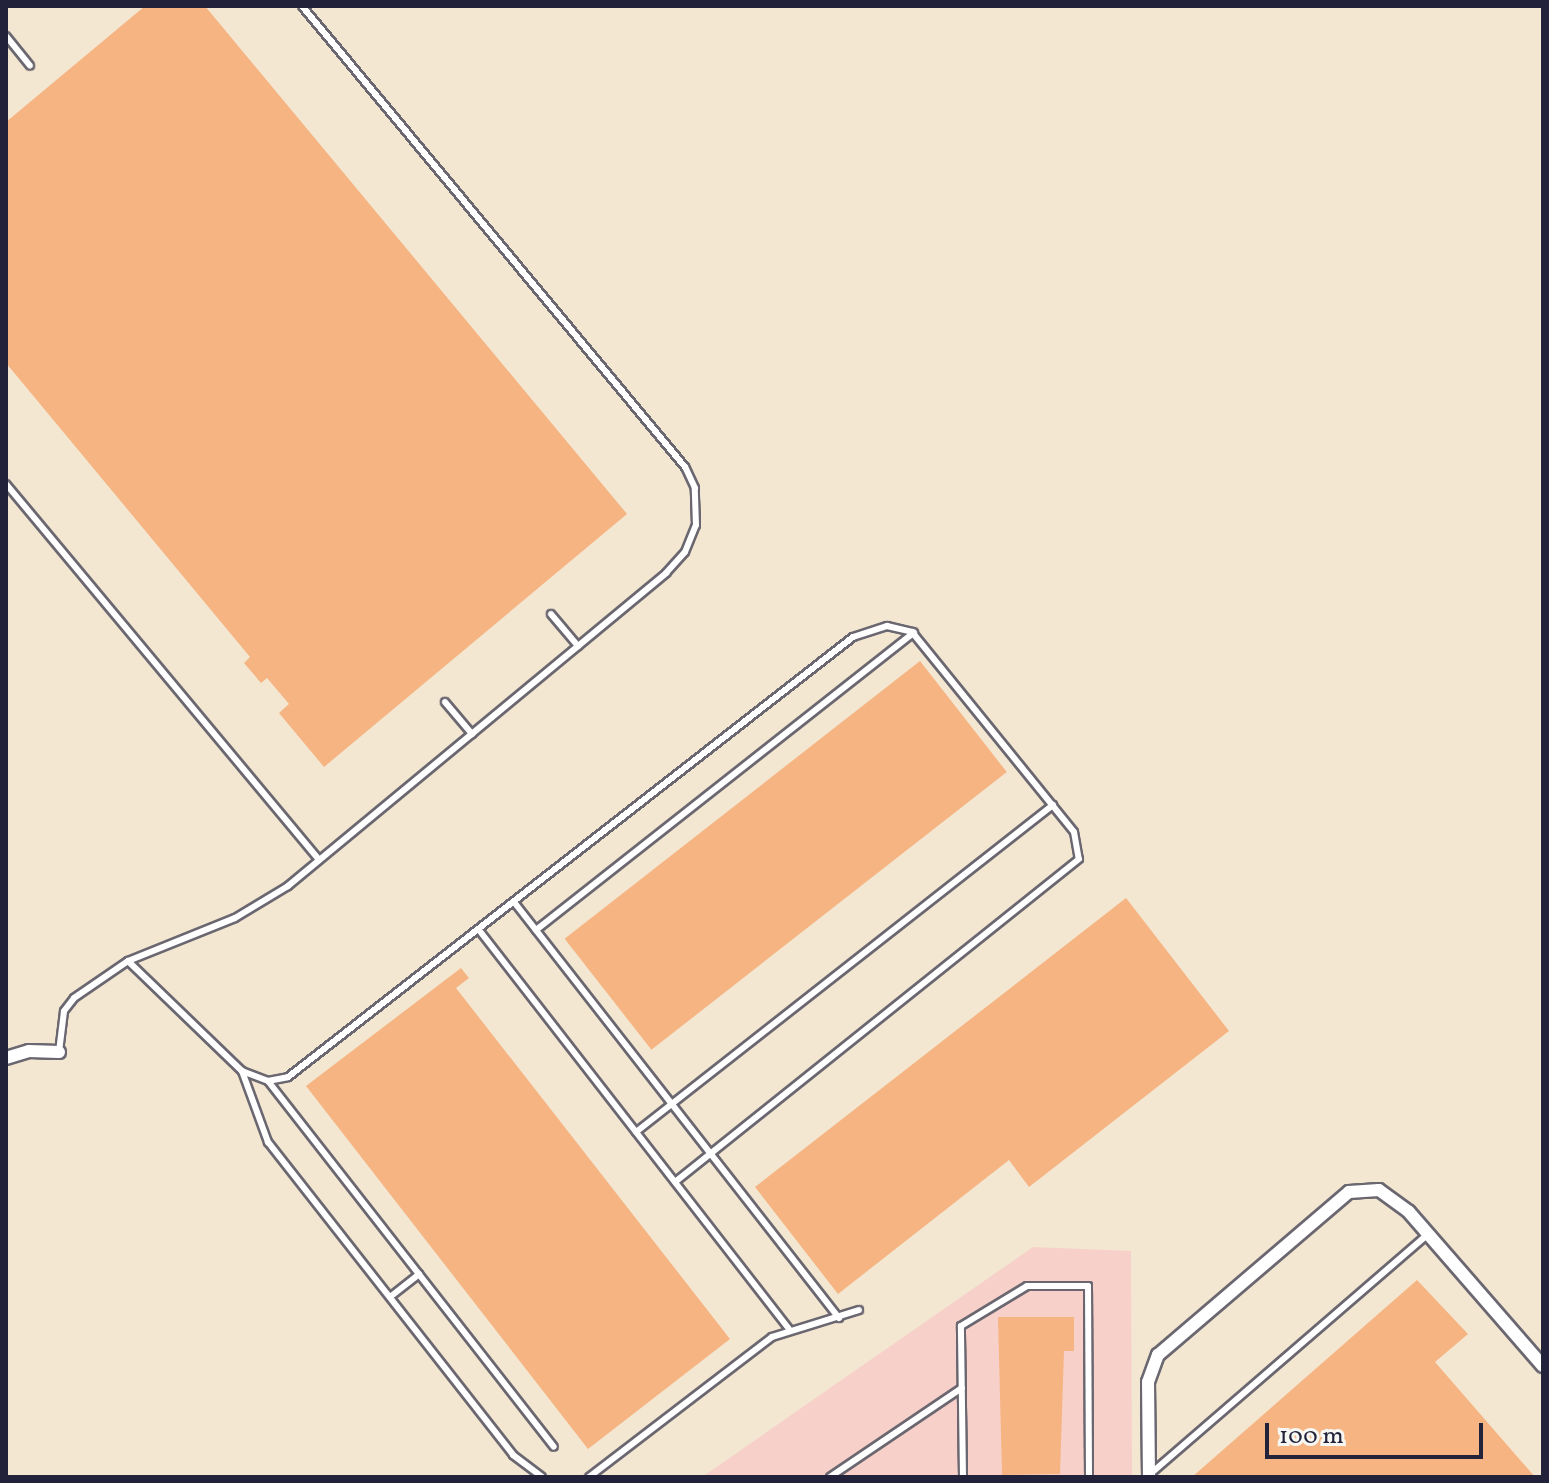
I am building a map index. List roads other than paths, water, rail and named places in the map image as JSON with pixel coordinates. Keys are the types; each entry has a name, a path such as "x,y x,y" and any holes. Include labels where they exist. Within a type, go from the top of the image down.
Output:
{"street":[{"path":"6,1058 29,1051 59,1052"},
{"path":"1149,1476 1148,1382 1153,1362 1335,1199 1355,1190 1379,1190 1428,1233 1543,1366"}],"lane":[{"path":"59,1052 64,1011 74,998 128,961 256,908 472,734 681,557 696,525 692,479 302,6"},
{"path":"6,36 30,66"},
{"path":"6,484 319,860"},
{"path":"551,614 578,646"},
{"path":"268,1081 301,1069 853,637 887,626 914,633 1080,842 1077,862 675,1182"},
{"path":"536,930 914,633"},
{"path":"445,702 472,734"},
{"path":"636,1132 1053,805"},
{"path":"514,902 839,1318"},
{"path":"479,930 789,1329"},
{"path":"128,961 242,1071 268,1081 554,1447"},
{"path":"242,1071 262,1133 513,1455 542,1477"},
{"path":"1149,1476 1428,1233"},
{"path":"390,1297 419,1274"},
{"path":"963,1477 961,1326 1027,1286 1088,1286 1089,1477"},
{"path":"589,1477 789,1329 839,1318 859,1310"},
{"path":"830,1477 962,1388"}]}
